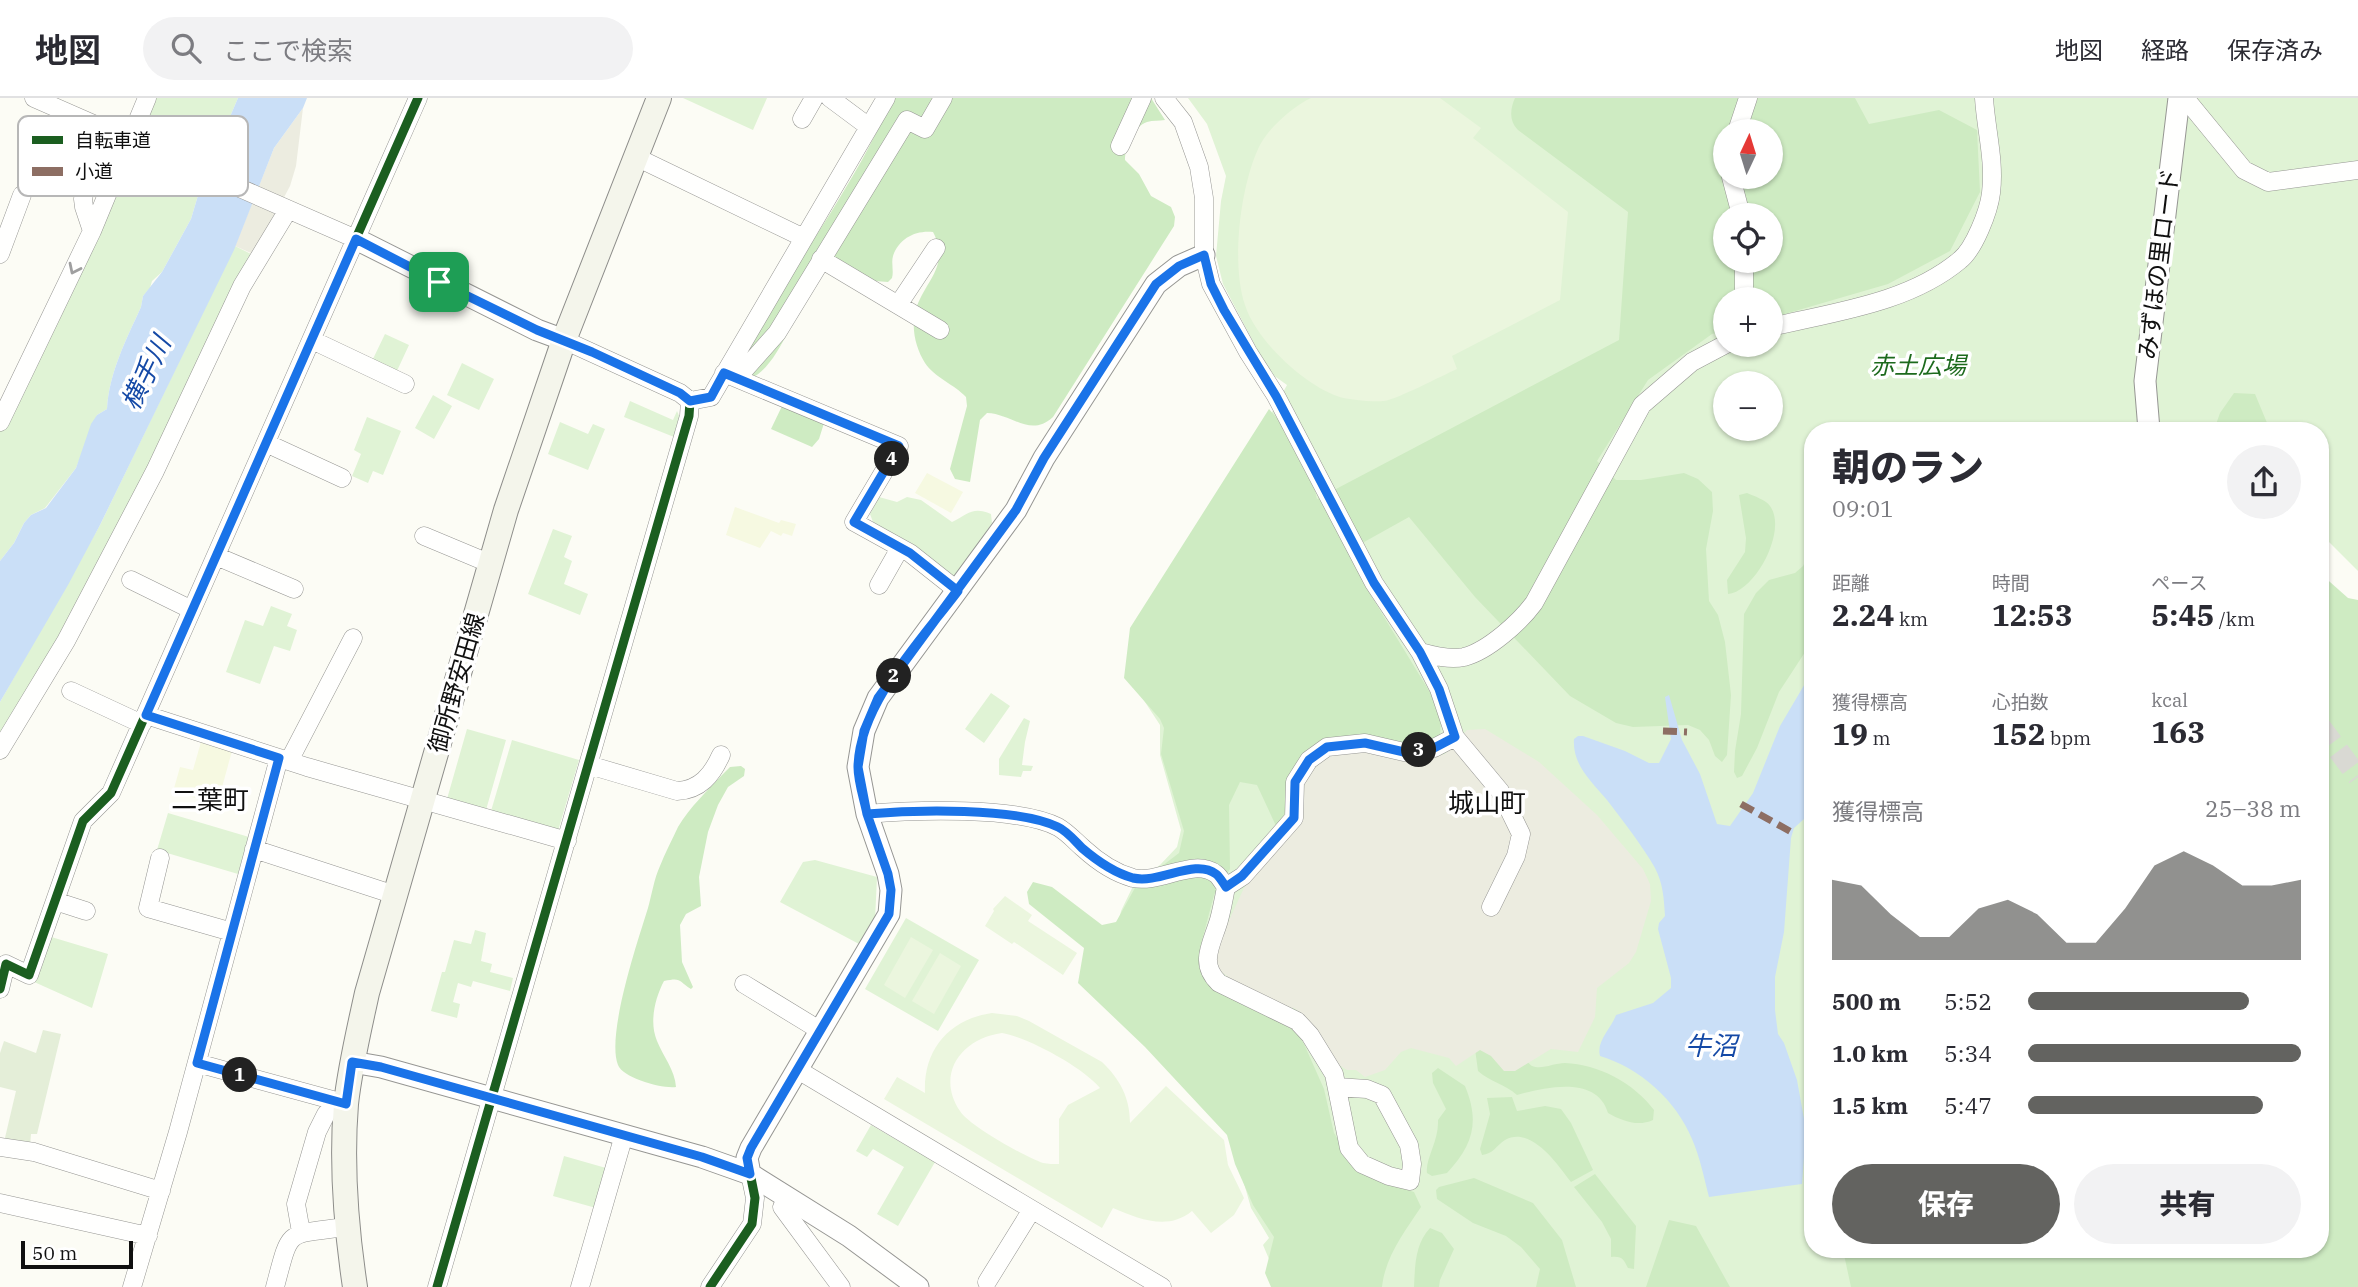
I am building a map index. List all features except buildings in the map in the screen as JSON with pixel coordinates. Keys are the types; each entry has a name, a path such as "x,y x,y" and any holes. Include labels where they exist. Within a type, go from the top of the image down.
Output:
{"main road":[{"name":"御所野安田線","path":"355,1287 346,1227 336,1109 352,1062 367,993 395,895 529,440 564,340 638,158 659,98"}],"street":[{"path":"34,98 76,116"},
{"path":"142,116 147,98"},
{"path":"0,989 6,964 29,975 83,821 111,793 418,98"},
{"path":"802,119 814,98"},
{"path":"830,98 869,127"},
{"path":"730,376 804,238 886,98"},
{"path":"248,192 356,239 524,324 680,393 690,401 711,397 777,333 907,120 925,128 943,98"},
{"path":"1120,146 1142,98"},
{"path":"1164,98 1183,122 1199,167 1204,198 1204,255 1211,284 1276,396 1374,583 1420,652 1439,689 1455,737 1500,791 1521,834 1516,856 1491,907"},
{"path":"1741,119 1748,98"},
{"path":"1783,324 1892,297 1933,279 1963,259 1981,228 1991,195 1992,159 1984,98"},
{"name":"みずほの里ロード","path":"2148,422 2145,382 2179,98"},
{"path":"2185,98 2244,170 2268,183 2358,170"},
{"path":"638,158 804,238"},
{"path":"2,243 22,196"},
{"path":"84,196 84,207 92,231"},
{"path":"0,422 108,196"},
{"path":"0,750 66,641 155,471 242,286 286,209"},
{"path":"898,305 936,248"},
{"path":"710,1287 752,1224 755,1198 747,1158 889,914 891,890 888,874 867,814 858,767 864,731 878,698 1016,510 1044,458 1156,284 1179,266 1204,255"},
{"path":"821,259 940,330"},
{"path":"312,340 405,384"},
{"path":"1420,652 1442,658 1465,657 1490,644 1525,615 1642,405 1692,362 1713,351"},
{"path":"730,376 899,446 854,522 900,548 958,591"},
{"path":"437,1287 689,416 690,401"},
{"path":"266,443 342,478"},
{"path":"424,536 491,564"},
{"path":"879,585 900,548"},
{"path":"216,556 295,589"},
{"path":"131,580 192,610"},
{"path":"132,1287 197,1063 254,849 284,759 353,638"},
{"path":"71,691 144,719 567,841"},
{"path":"1337,1087 1367,1090 1381,1095 1409,1145 1412,1164 1410,1181 1389,1176 1362,1164 1349,1148 1334,1074 1310,1035 1297,1021 1219,983 1210,974 1210,942 1219,922 1226,887 1242,876 1294,818 1295,782 1309,760 1327,747 1365,743 1404,752 1434,748 1455,737"},
{"path":"589,765 677,791 686,791 712,775 722,755"},
{"path":"867,814 906,811 1017,816 1060,828 1089,854 1133,878 1163,877 1196,867 1216,873 1226,887"},
{"path":"254,849 395,895"},
{"path":"160,858 148,908 232,932"},
{"path":"55,901 86,911"},
{"path":"744,984 821,1031"},
{"path":"352,1062 381,1067 624,1135 750,1174 849,1236 918,1287"},
{"path":"197,1063 336,1109 317,1132 296,1204 301,1232"},
{"path":"798,1070 1162,1287"},
{"path":"580,1287 624,1135"},
{"path":"0,1147 34,1152 161,1191"},
{"path":"0,1203 148,1236"},
{"path":"782,1207 841,1287"},
{"path":"987,1282 1031,1210"},
{"path":"275,1287 285,1248 292,1236 301,1232 346,1227"}],"green space":[{"path":"147,98 238,98 230,116 139,116"},
{"path":"683,98 767,98 753,130"},
{"path":"892,98 1151,98 1165,120 1147,122 1134,132 1125,160 1139,174 1151,196 1171,207 1175,217 1174,226 1053,417 1037,425 987,413 980,420 970,482 955,479 950,469 967,406 966,397 929,368 916,343 915,313 938,263 938,244 933,232 914,234 899,244 892,261 893,275 888,282 875,281 828,267 810,289 778,350 762,371 752,378 735,358 846,188 871,144"},
{"name":"赤土広場","path":"1188,98 2358,98 2358,571 2329,542 2329,422 1804,422 1804,1258 2328,1258 2358,1287 1281,1287 1263,1245 1269,1238 1251,1208 1230,1134 1115,938 1121,911 1134,884 1160,865 1177,847 1181,830 1160,755 1160,725 1128,676 1287,385 1269,372 1223,284 1216,256 1226,176 1207,124"},
{"path":"1311,98 1440,98 1481,128 1473,138 1568,212 1560,300 1452,356 1457,369 1384,401 1341,397 1310,382 1296,371 1270,346 1251,318 1241,288 1238,248 1246,184 1258,149 1280,120"},
{"path":"1515,98 1855,98 1869,124 1939,110 1977,130 1980,192 1950,251 1888,284 1783,315 1783,287 1713,287 1713,334 1648,380 1597,461 1616,480 1641,480 1684,473 1698,479 1712,492 1713,511 1706,549 1709,601 1718,615 1725,642 1731,695 1727,755 1722,762 1715,756 1709,740 1700,730 1688,725 1633,727 1616,723 1570,696 1475,597 1409,517 1348,551 1370,594 1431,694 1441,721 1440,736 1424,743 1316,745 1298,760 1287,781 1287,803 1282,822 1276,826 1257,785 1240,782 1229,805 1230,869 1214,895 1200,948 1203,977 1223,994 1291,1024 1304,1044 1324,1089 1334,1133 1357,1169 1375,1180 1414,1192 1421,1207 1391,1255 1382,1287 1271,1287 1265,1273 1274,1237 1253,1205 1235,1164 1227,1135 1145,1047 1078,983 1084,948 1029,904 1027,892 1033,882 1052,887 1102,925 1116,922 1136,886 1179,853 1184,831 1161,754 1164,728 1160,719 1124,678 1130,628 1269,409 1290,433 1309,465 1317,499 1619,340 1628,212 1518,130 1511,111"},
{"path":"103,196 198,196 191,219 162,272 152,281 143,296 115,370 107,409 97,415 76,468 45,508 31,515 24,523 14,543 0,561 0,422"},
{"path":"235,246 259,258 0,750 0,702 100,525"},
{"path":"385,334 409,345 396,373 372,361"},
{"path":"462,363 494,379 479,410 447,395"},
{"path":"2234,393 2255,394 2267,422 2217,422"},
{"path":"433,395 452,406 434,439 415,428"},
{"path":"630,401 673,420 677,411 680,418 674,437 624,417"},
{"path":"783,404 825,420 819,439 812,447 771,429"},
{"path":"367,417 401,431 383,475 373,471 368,483 352,476 361,454 354,450"},
{"path":"560,422 588,434 593,424 605,429 588,470 548,454"},
{"path":"927,473 963,492 951,513 915,493"},
{"path":"1747,493 1770,506 1775,530 1772,544 1758,572 1738,591 1728,594 1727,580 1745,552 1746,538 1739,495"},
{"path":"879,497 897,502 907,497 921,500 952,522 971,512 985,512 991,514 992,523 956,579 873,522 870,514"},
{"path":"735,507 779,523 781,520 796,524 792,536 783,533 781,536 771,531 760,548 726,535"},
{"path":"553,529 572,536 564,557 572,561 564,584 588,594 580,615 528,594"},
{"path":"1804,564 1804,654 1779,692 1757,748 1742,776 1737,778 1734,772 1741,714 1744,614 1756,593 1769,580 1795,573"},
{"path":"2329,581 2348,598 2358,600 2358,1287 1851,1287 1845,1258 2329,1258"},
{"path":"271,606 292,614 287,626 297,630 290,651 274,646 260,684 226,672 245,620 263,626"},
{"path":"991,693 1010,706 984,743 965,729"},
{"path":"1024,718 1030,721 1022,765 1033,766 1031,771 1023,771 1021,777 999,775 999,759"},
{"path":"467,729 506,740 486,810 447,799"},
{"path":"512,740 579,760 558,831 491,811"},
{"path":"201,742 232,751 221,791 207,787 203,800 173,792 180,767 193,770"},
{"path":"741,766 745,769 744,776 728,787 708,832 699,877 701,906 686,914 680,925 682,962 693,987 691,989 677,980 664,981 654,1010 655,1034 676,1087 653,1084 621,1070 615,1051 616,1032 631,964 656,876 678,827 693,806 730,767"},
{"path":"168,813 249,837 238,874 157,850"},
{"path":"815,860 877,877 875,920 859,944 780,902 803,862"},
{"path":"1005,896 1032,915 1028,921 1077,953 1063,975 985,926 993,909"},
{"path":"906,918 979,960 938,1031 865,989"},
{"path":"475,930 486,933 481,961 492,964 490,972 513,978 510,991 473,981 471,987 458,983 453,1002 460,1004 457,1018 431,1011 454,940 471,944"},
{"path":"48,936 108,954 92,1008 32,981"},
{"path":"911,937 933,950 905,998 884,985"},
{"path":"940,953 961,966 934,1014 912,1001"},
{"path":"992,1013 1017,1016 1102,1062 1123,1090 1130,1123 1166,1086 1224,1140 1228,1165 1244,1198 1234,1215 1211,1233 1192,1211 1173,1221 1163,1222 1143,1219 1113,1208 1102,1228 884,1099 897,1077 925,1093 926,1077 934,1050 951,1030 977,1016","holes":["1002,1033 1068,1063 1100,1088 1068,1105 1059,1119 1059,1164 1035,1160 986,1132 965,1117 953,1097 950,1084 952,1071 965,1050 988,1036"]},
{"path":"43,1030 61,1034 37,1134 31,1134 30,1146 4,1142 16,1091 0,1087 0,1053 4,1041 36,1053"},
{"path":"1475,1049 1513,1055 1536,1067 1565,1063 1602,1071 1626,1084 1646,1100 1654,1110 1653,1120 1636,1123 1619,1118 1608,1113 1602,1101 1593,1093 1582,1088 1556,1087 1517,1095 1478,1071"},
{"path":"1438,1068 1465,1086 1473,1122 1468,1143 1456,1163 1447,1173 1432,1176 1427,1173 1428,1162 1438,1120 1446,1109 1433,1083 1432,1073"},
{"path":"1512,1097 1517,1111 1545,1106 1561,1109 1571,1123 1593,1170 1571,1182 1543,1149 1524,1138 1505,1140 1492,1151 1482,1155 1480,1149 1490,1114 1487,1098"},
{"path":"871,1125 935,1162 898,1226 877,1214 904,1167 873,1149 867,1157 856,1151"},
{"path":"564,1156 606,1168 596,1208 553,1196"},
{"path":"1595,1174 1636,1226 1634,1269 1628,1268 1624,1260 1611,1257 1611,1239 1602,1222 1574,1187"},
{"path":"1474,1178 1533,1203 1562,1240 1576,1287 1536,1287 1540,1269 1521,1247 1506,1236 1473,1223 1437,1199 1436,1190 1439,1187"},
{"path":"1669,1220 1696,1226 1730,1287 1646,1287"},
{"path":"1430,1228 1442,1233 1454,1249 1439,1287 1414,1287 1419,1248"}],"shaded area":[{"path":"303,108 296,166 290,186 263,237 251,253 235,246 274,148"},
{"path":"1485,729 1539,762 1597,815 1643,869 1650,884 1651,901 1636,952 1629,963 1597,988 1595,1017 1578,1052 1551,1049 1515,1071 1504,1071 1491,1056 1480,1050 1456,1066 1449,1058 1411,1048 1401,1052 1385,1070 1365,1077 1356,1070 1347,1070 1336,1063 1316,1029 1301,1013 1294,1008 1278,1007 1219,970 1216,957 1218,944 1244,888 1271,856 1303,784 1318,764 1344,751 1358,751 1409,761 1430,758 1445,754 1467,730"}],"water":[{"name":"横手川","path":"238,98 307,98 303,108 274,148 234,250 100,525 0,702 0,561 14,543 24,523 31,515 46,508 76,468 91,424 97,415 107,409 115,370 143,296 162,272 191,219 198,196 248,196 248,116 230,116"},
{"name":"牛沼","path":"1804,685 1804,819 1794,828 1791,838 1784,932 1775,977 1778,1034 1784,1043 1797,1080 1804,1119 1802,1184 1709,1197 1695,1146 1677,1111 1642,1077 1615,1061 1600,1056 1600,1045 1616,1015 1653,1003 1671,988 1671,978 1658,929 1665,916 1663,891 1658,874 1632,833 1584,772 1576,757 1574,739 1583,736 1649,763 1659,763 1671,739 1665,697 1669,695 1682,740 1700,774 1717,824 1730,826 1753,793 1780,726"}],"tunnel":[{"path":"2329,738 2358,777"}],"marked path":[{"path":"1663,731 1687,732"},
{"path":"1741,804 1795,834"}],"cycle path":[{"path":"0,989 6,964 29,975 83,821 111,793 418,98"},
{"path":"710,1287 752,1224 755,1198 747,1158 889,914 891,890 888,874 867,814 858,767 864,731 878,698 1016,510 1044,458 1156,284 1179,266 1204,255"},
{"path":"437,1287 689,416 690,401"}],"district":[{"name":"二葉町","path":"210,800"},
{"name":"城山町","path":"1487,803"}],"route":[{"path":"439,282 356,239 146,715 279,758 197,1063 346,1104 352,1062 381,1067 702,1157 750,1174 747,1158 751,1148 889,914 891,890 888,874 867,814 858,767 864,731 878,698 958,591 1016,510 1044,458 1156,284 1179,266 1204,255 1211,284 1224,310 1316,468 1374,583 1420,652 1439,689 1455,737 1434,748 1404,752 1365,743 1327,747 1309,760 1295,782 1294,818 1242,876 1226,887 1216,873 1196,867 1152,879 1133,878 1089,854 1060,828 1017,816 906,811 867,814 859,774 858,767 864,731 878,698 918,645 958,591 910,553 854,522 899,446 724,373 711,397 690,401 680,393 537,330 439,282"}]}
